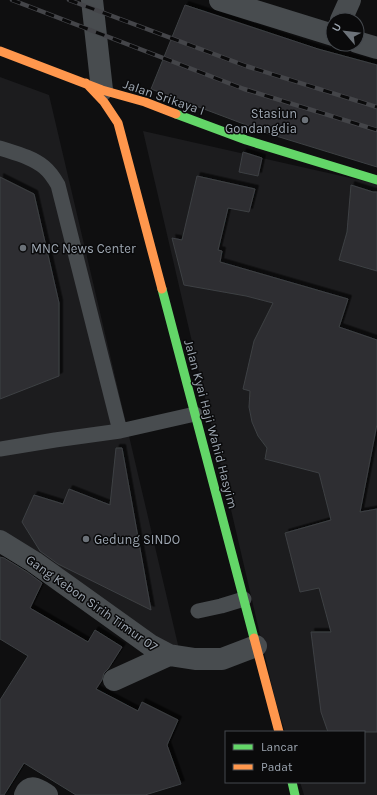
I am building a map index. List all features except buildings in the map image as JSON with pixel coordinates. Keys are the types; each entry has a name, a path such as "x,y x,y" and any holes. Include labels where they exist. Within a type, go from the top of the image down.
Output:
{"street":[{"path":"92,0 94,87"},
{"path":"220,0 325,33"},
{"path":"345,12 350,0"},
{"path":"365,44 377,48"},
{"name":"Jalan Srikaya I","path":"0,51 94,87 144,102 246,140 377,180"},
{"name":"Jalan Kyai Haji Wahid Hasyim","path":"94,87 118,124 278,731"},
{"path":"131,106 136,103 144,102"},
{"path":"118,124 122,113"},
{"name":"Gang Kebon Sirih Timur 07","path":"0,541 34,562 150,645 169,655 195,659 222,659 256,646"},
{"path":"114,680 169,655"},
{"path":"292,783 295,795"},
{"path":"25,795 26,791 31,788 47,795"}],"lane":[{"path":"0,148 34,160 52,175 58,185 120,431"},
{"path":"0,449 120,431 195,414"},
{"path":"198,611 244,599"}],"shaded area":[{"path":"0,77 49,95 179,649 24,568 0,536"},
{"path":"143,131 377,184 377,795 304,795 300,783 365,783 365,731 285,731 275,699"}],"railway":[{"path":"12,0 244,89 377,130"},
{"path":"69,0 246,66 377,107"}],"traffic: fast":[{"path":"176,114 246,140 377,180"},
{"path":"162,289 254,638"},
{"path":"292,783 295,795"}],"traffic: slow":[{"path":"0,51 102,90 145,102 176,114"},
{"path":"86,83 104,102 118,123 162,289"},
{"path":"254,638 279,731"}],"place":[{"name":"Stasiun Gondangdia","path":"305,120"},
{"name":"MNC News Center","path":"23,248"},
{"name":"Gedung SINDO","path":"86,539"}]}
